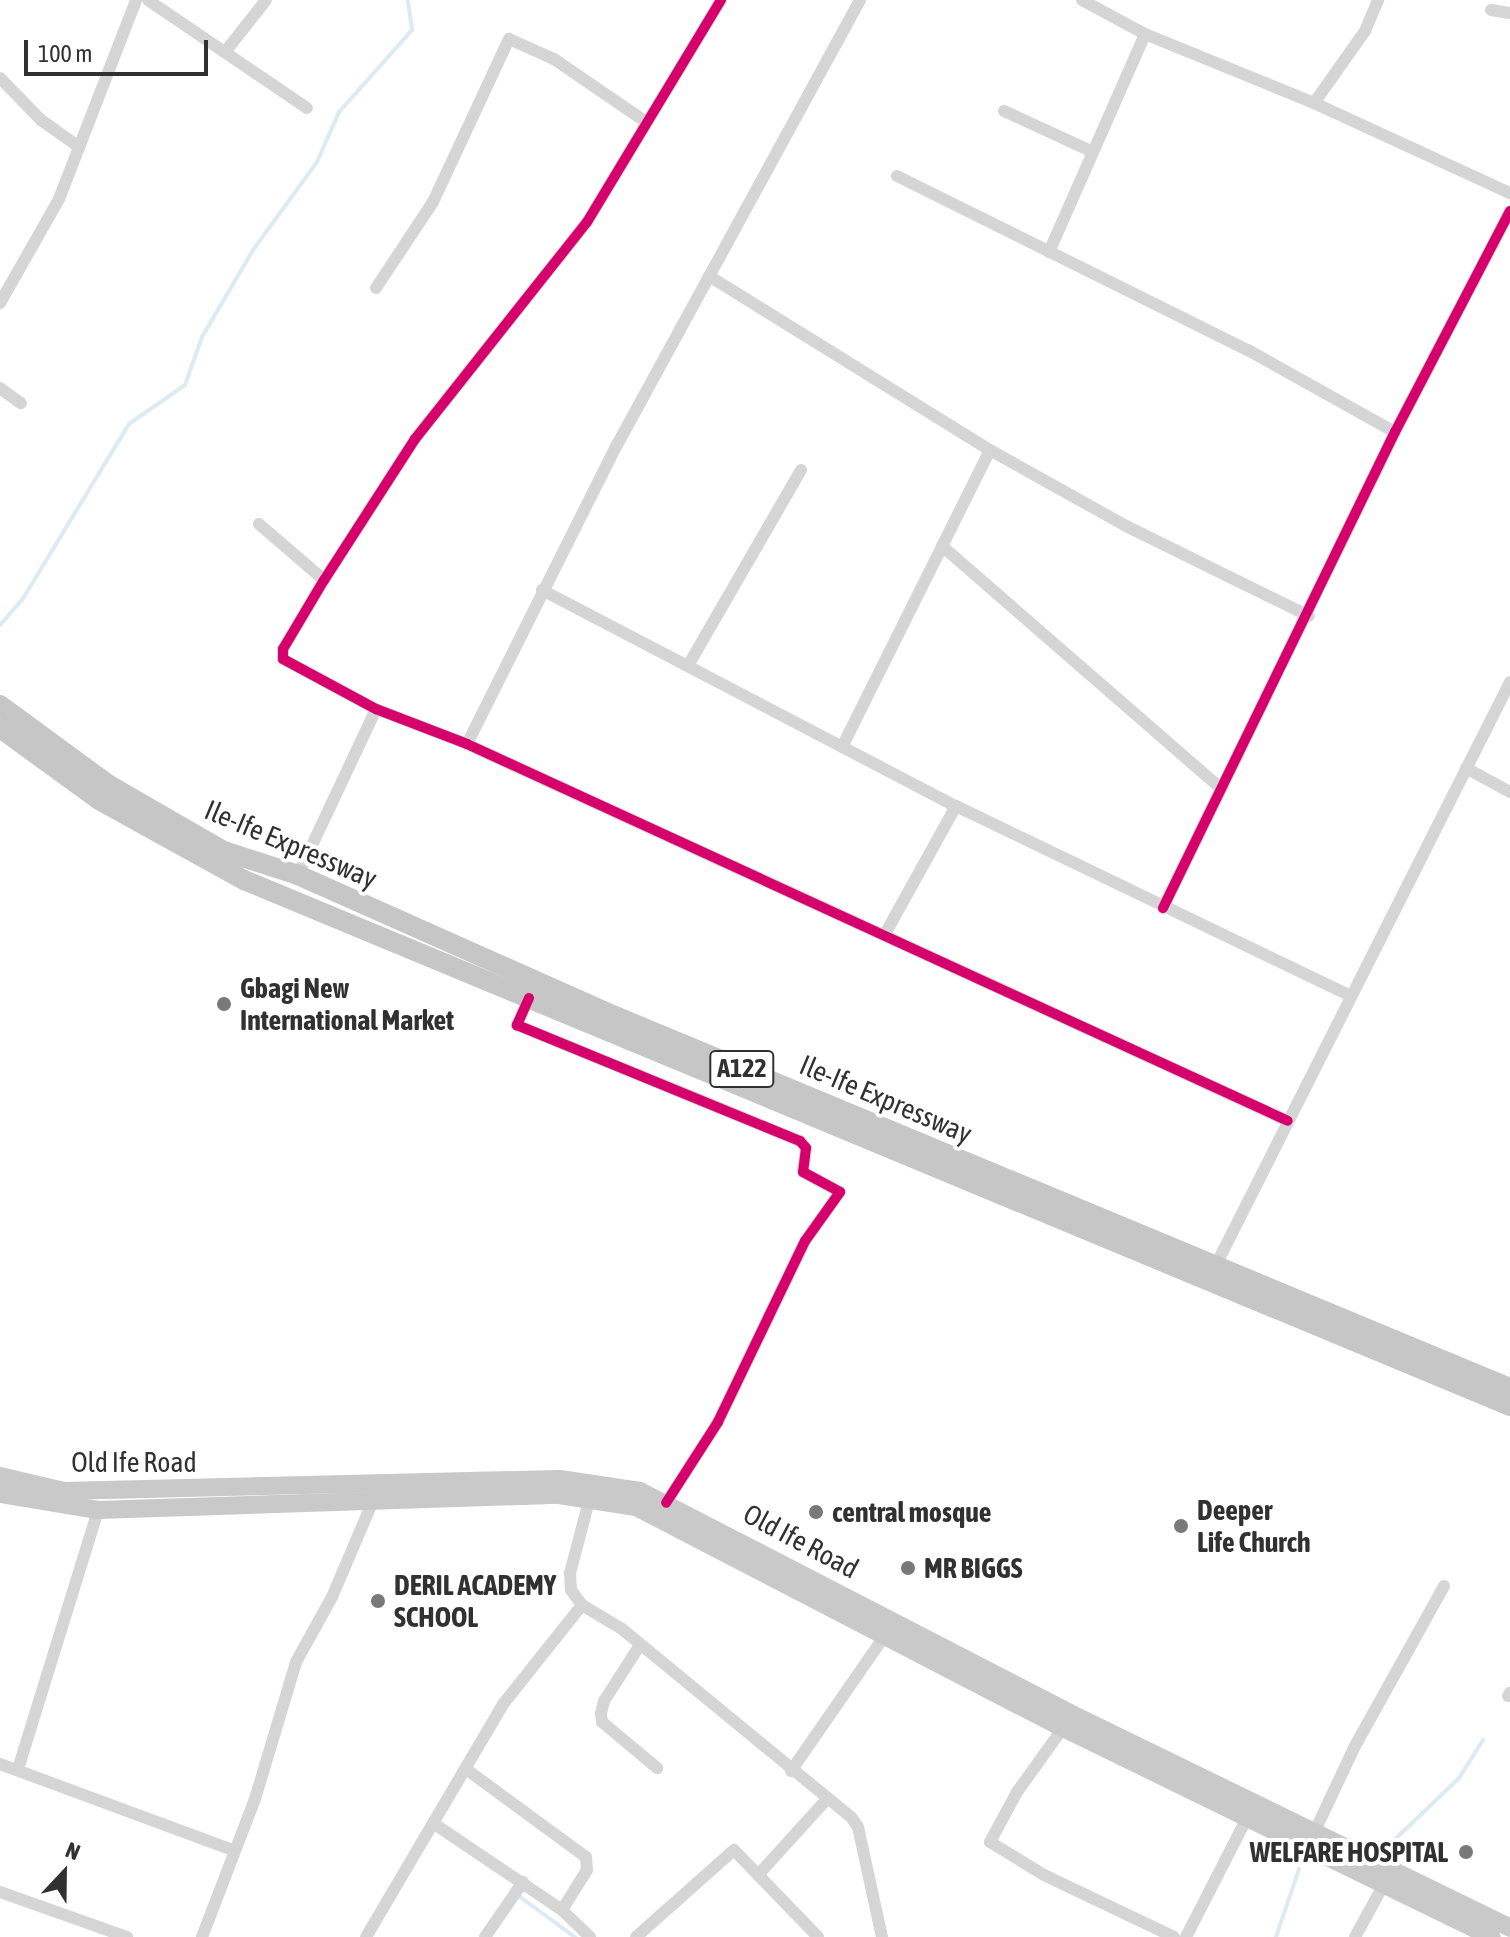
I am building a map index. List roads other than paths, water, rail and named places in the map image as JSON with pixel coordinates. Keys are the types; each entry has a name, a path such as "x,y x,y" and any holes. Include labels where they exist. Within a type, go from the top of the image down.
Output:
{"highway":[{"name":"Ile-Ife Expressway","path":"0,705 64,756 159,817 224,851 298,875 615,1016 1510,1388"},
{"name":"Ile-Ife Expressway","path":"0,728 99,800 182,850 529,998 1510,1406"}],"main road":[{"name":"Old Ife Road","path":"0,1476 64,1491 373,1501 590,1497 660,1516 885,1635 977,1674 1314,1833 1472,1918 1492,1937"},
{"name":"Old Ife Road","path":"0,1494 98,1510 244,1497 560,1479 620,1487 666,1503 977,1674 1063,1728 1384,1884 1472,1918 1510,1928"}],"street":[{"path":"3,293 59,199 136,0"},
{"path":"148,0 307,108"},
{"path":"225,52 266,0"},
{"path":"721,0 587,222 415,439 324,580 283,649 283,659 376,709 467,744 1288,1121"},
{"path":"467,744 542,590 860,0"},
{"path":"1082,0 1145,34 1314,103 1510,193"},
{"path":"1314,103 1365,31 1378,0"},
{"path":"1491,10 1510,13"},
{"path":"1049,252 1145,34"},
{"path":"376,288 433,202 509,39 554,59 646,122"},
{"path":"0,78 41,120 79,147"},
{"path":"1004,111 1093,152"},
{"path":"897,176 1248,350 1395,432"},
{"path":"1163,908 1220,788 1309,616 1395,432 1510,211"},
{"path":"709,276 990,450 1124,525 1309,616"},
{"path":"0,388 21,403"},
{"path":"844,743 990,450"},
{"path":"689,664 801,470"},
{"path":"259,524 324,580"},
{"path":"942,546 1220,788"},
{"path":"542,590 844,743 956,806 1348,995"},
{"path":"1215,1267 1348,995 1510,682"},
{"path":"298,875 376,709"},
{"path":"1466,768 1510,792"},
{"path":"885,934 956,806"},
{"path":"529,998 517,1025 800,1141 806,1148 803,1172 840,1192 805,1241 718,1422 666,1503"},
{"path":"590,1497 570,1573 571,1590 582,1605 640,1645 858,1827 882,1937"},
{"path":"202,1937 232,1850 255,1799 296,1662 332,1597 373,1501"},
{"path":"18,1769 98,1510"},
{"path":"1314,1833 1355,1746 1444,1586"},
{"path":"366,1937 504,1703 582,1605"},
{"path":"791,1771 885,1635"},
{"path":"640,1645 604,1701 602,1722 657,1768"},
{"path":"1063,1728 1017,1792 990,1842 1044,1875 1174,1937"},
{"path":"0,1764 232,1850"},
{"path":"466,1769 558,1833 591,1863 562,1910"},
{"path":"758,1875 827,1799"},
{"path":"1186,1937 1247,1818"},
{"path":"433,1823 562,1910 590,1937"},
{"path":"636,1937 727,1850 738,1853 818,1937"},
{"path":"485,1937 523,1882"},
{"path":"1355,1937 1384,1884"},
{"path":"0,1892 127,1937"}],"waterway":[{"path":"0,625 22,600 129,424 185,385 202,337 253,250 317,162 339,112 412,30 408,0"},
{"path":"1389,1845 1459,1778 1483,1740"},
{"path":"1276,1937 1299,1869"},
{"path":"516,1894 575,1937"}],"place":[{"name":"Gbagi New International Market","path":"224,1004"},
{"name":"central mosque","path":"816,1512"},
{"name":"Deeper Life Church","path":"1181,1526"},
{"name":"MR BIGGS","path":"908,1568"},
{"name":"DERIL ACADEMY SCHOOL","path":"378,1601"},
{"name":"WELFARE HOSPITAL","path":"1466,1852"}]}
